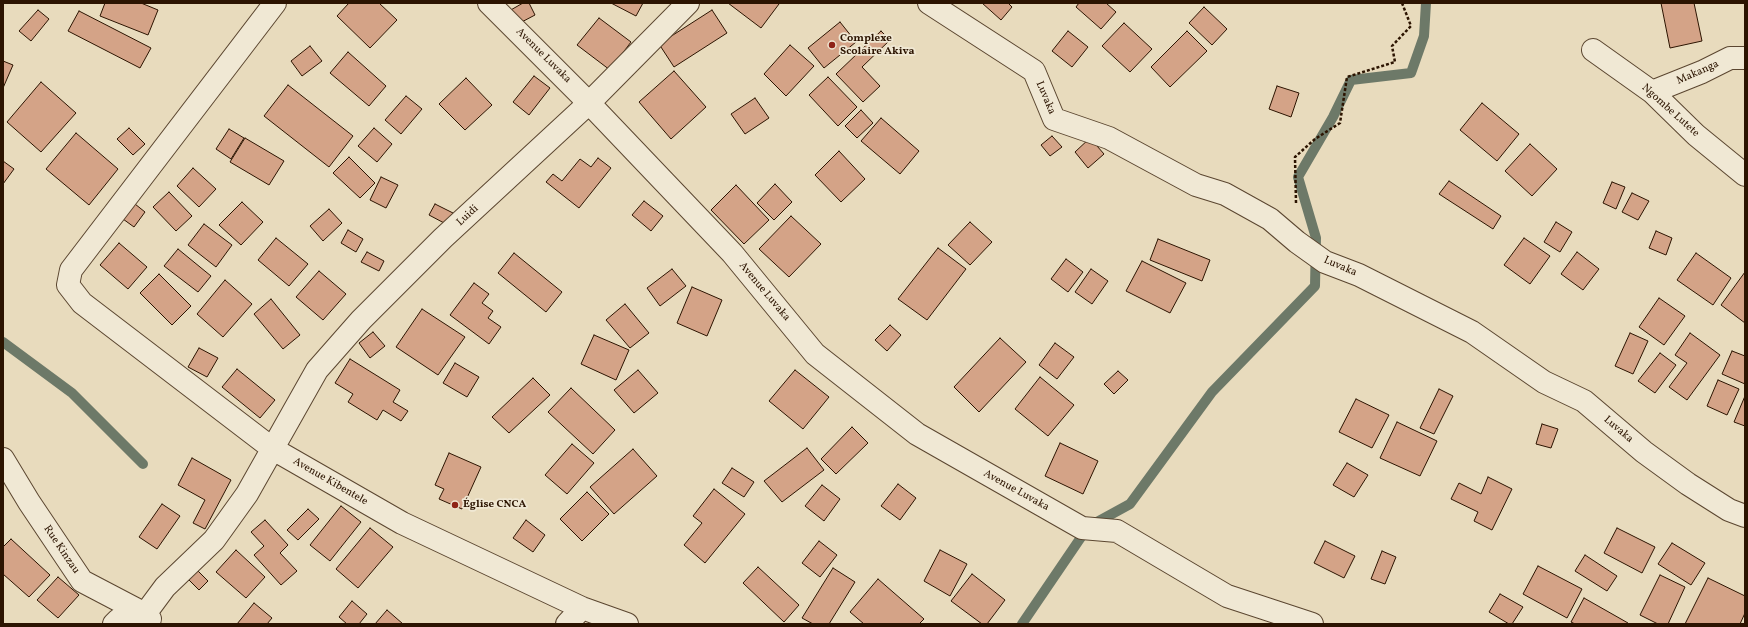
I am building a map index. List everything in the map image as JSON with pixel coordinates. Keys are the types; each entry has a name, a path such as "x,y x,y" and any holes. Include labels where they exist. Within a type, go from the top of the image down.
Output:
{"street":[{"name":"Avenue Kibentele","path":"275,3 71,270 68,285 82,303 273,449 402,523 582,608 627,624"},
{"name":"Avenue Luvaka","path":"489,3 589,103 732,254 815,354 917,434 1082,528 1117,532 1227,596 1312,624"},
{"name":"Luidi","path":"150,619 165,587 214,540 247,494 317,370 361,320 443,238 589,103 688,3"},
{"name":"Luvaka","path":"929,3 1034,71 1054,119 1109,138 1196,186 1225,194 1270,219 1297,242 1325,262 1358,275 1472,332 1544,382 1584,401 1644,452 1688,484 1729,510 1745,516"},
{"name":"Ngombe Lutete","path":"1593,50 1652,92 1696,135 1745,175"},
{"name":"Makanga","path":"1652,92 1702,72 1730,58 1745,58"},
{"name":"Rue Kinzau","path":"3,459 29,502 82,581 150,619"},
{"path":"567,624 582,608"},
{"path":"114,624 118,620 150,619"}],"path":[{"path":"1297,242 1295,157 1315,139 1340,123 1347,77 1395,62 1392,46 1411,26 1402,3"}],"building":[{"path":"105,3 141,3 158,10 148,35 100,16"},
{"path":"349,3 379,3 397,20 370,48 337,16"},
{"path":"523,3 529,3 535,15 516,25 509,11"},
{"path":"611,3 643,3 636,16"},
{"path":"728,3 777,3 779,4 761,28"},
{"path":"982,3 1008,3 1012,7 1001,20"},
{"path":"1079,3 1106,3 1116,12 1101,29 1076,7"},
{"path":"1661,3 1694,3 1702,41 1670,48"},
{"path":"1204,7 1227,29 1212,45 1189,23"},
{"path":"38,10 49,19 31,41 19,31"},
{"path":"712,10 727,33 674,67 659,44"},
{"path":"79,11 151,48 140,68 68,31"},
{"path":"599,18 631,42 610,70 577,45"},
{"name":"Complexe Scolaire Akiva","path":"840,22 856,42 824,68 808,48"},
{"path":"1124,23 1152,49 1130,72 1102,46"},
{"path":"881,31 890,40 862,67 880,86 863,102 836,74"},
{"path":"1068,31 1088,47 1072,67 1052,51"},
{"path":"1187,31 1207,51 1170,87 1151,67"},
{"path":"790,45 814,66 786,96 764,74"},
{"path":"310,46 322,61 302,76 291,61"},
{"path":"348,52 386,86 369,106 330,73"},
{"path":"3,61 13,65 3,88"},
{"path":"674,71 706,107 671,139 639,102"},
{"path":"534,76 550,88 529,115 513,102"},
{"path":"828,77 857,107 838,126 809,95"},
{"path":"466,78 492,105 465,130 439,104"},
{"path":"41,82 76,113 41,152 7,122"},
{"path":"288,85 353,136 329,167 264,116"},
{"path":"1277,86 1299,93 1291,117 1269,109"},
{"path":"406,96 422,109 401,134 385,120"},
{"path":"755,98 769,118 745,134 731,114"},
{"path":"1482,103 1519,134 1497,161 1460,130"},
{"path":"861,110 873,123 857,138 845,126"},
{"path":"881,118 919,151 900,174 861,141"},
{"path":"129,128 145,144 133,155 117,139"},
{"path":"374,128 392,144 377,162 358,146"},
{"path":"229,129 244,138 231,159 216,149"},
{"path":"76,133 118,169 89,205 46,169"},
{"path":"1052,136 1062,147 1050,156 1041,145"},
{"path":"245,138 284,161 269,185 230,162"},
{"path":"1090,138 1104,154 1088,168 1075,152"},
{"path":"1530,144 1557,169 1532,196 1505,171"},
{"path":"839,151 865,179 841,202 815,175"},
{"path":"349,157 375,183 360,198 333,173"},
{"path":"598,158 611,168 579,208 546,182 553,174 562,181 580,159 591,167"},
{"path":"3,161 14,169 3,184"},
{"path":"193,168 216,189 199,207 177,186"},
{"path":"381,177 398,185 386,208 370,200"},
{"path":"1449,181 1501,216 1493,229 1439,194"},
{"path":"1612,182 1625,187 1616,209 1603,203"},
{"path":"775,184 792,202 774,220 757,203"},
{"path":"736,185 769,220 744,244 711,210"},
{"path":"169,192 192,216 176,231 153,207"},
{"path":"1632,193 1649,201 1638,220 1622,212"},
{"path":"644,201 663,216 651,231 632,215"},
{"path":"242,202 263,222 241,245 219,225"},
{"path":"135,204 145,212 134,227 123,219"},
{"path":"435,204 453,213 446,224 429,215"},
{"path":"329,209 342,223 323,241 310,226"},
{"path":"791,216 821,244 789,277 759,249"},
{"path":"970,222 992,242 970,265 948,245"},
{"path":"1556,222 1572,232 1560,252 1544,242"},
{"path":"204,224 232,245 216,267 188,245"},
{"path":"348,230 363,239 356,252 341,243"},
{"path":"1656,231 1672,238 1666,255 1649,248"},
{"path":"276,238 308,264 289,286 258,260"},
{"path":"1524,238 1550,256 1530,284 1504,265"},
{"path":"1158,239 1210,260 1202,281 1150,260"},
{"path":"119,243 147,267 128,289 100,265"},
{"path":"938,248 966,269 927,320 898,299"},
{"path":"178,249 211,276 198,292 164,266"},
{"path":"367,252 384,261 379,271 361,262"},
{"path":"1577,252 1599,269 1583,290 1561,274"},
{"path":"514,253 562,292 546,312 498,273"},
{"path":"1696,253 1731,278 1713,305 1677,280"},
{"path":"1066,259 1083,272 1068,292 1051,279"},
{"path":"1142,261 1186,283 1170,313 1126,291"},
{"path":"672,269 686,286 660,306 647,288"},
{"path":"1091,269 1108,281 1092,304 1075,292"},
{"path":"319,271 346,294 323,320 296,297"},
{"path":"1745,272 1745,323 1721,305"},
{"path":"159,274 191,306 172,325 140,293"},
{"path":"225,280 252,304 223,337 197,314"},
{"path":"474,283 489,294 482,303 493,311 488,318 501,327 489,344 450,315"},
{"path":"692,287 722,300 707,336 677,323"},
{"path":"1659,298 1685,316 1664,345 1639,327"},
{"path":"271,299 300,335 283,349 254,314"},
{"path":"625,304 649,333 630,348 606,320"},
{"path":"422,309 465,337 438,375 396,347"},
{"path":"890,325 901,335 887,351 875,340"},
{"path":"373,332 385,346 370,358 359,343"},
{"path":"1630,333 1648,341 1633,374 1615,366"},
{"path":"1690,333 1720,355 1687,400 1669,387 1687,363 1675,355"},
{"path":"594,335 629,350 616,380 581,364"},
{"path":"1000,338 1026,362 979,412 954,387"},
{"path":"1055,343 1074,357 1057,379 1039,365"},
{"path":"199,348 218,358 207,377 188,367"},
{"path":"1732,351 1745,356 1745,384 1722,374"},
{"path":"1660,353 1676,365 1655,393 1638,381"},
{"path":"350,359 400,390 393,402 408,411 401,421 383,410 377,420 348,402 353,394 335,383"},
{"path":"455,363 479,377 467,397 443,383"},
{"path":"237,369 275,400 260,418 222,387"},
{"path":"638,370 658,393 634,413 614,390"},
{"path":"795,370 829,397 803,429 769,401"},
{"path":"1118,371 1128,380 1114,394 1104,384"},
{"path":"1040,377 1074,405 1048,436 1015,409"},
{"path":"533,378 550,395 509,433 492,417"},
{"path":"1718,380 1739,389 1727,415 1707,406"},
{"path":"571,388 615,430 593,454 548,412"},
{"path":"1439,389 1453,396 1434,434 1420,428"},
{"path":"1745,396 1745,426 1734,422"},
{"path":"1356,399 1389,415 1372,448 1339,432"},
{"path":"1397,422 1437,441 1420,476 1380,458"},
{"path":"1542,424 1558,429 1551,448 1536,444"},
{"path":"852,427 868,443 836,474 821,459"},
{"path":"1060,443 1098,461 1083,494 1045,476"},
{"path":"572,444 594,463 567,494 545,475"},
{"path":"807,448 824,470 782,502 764,481"},
{"path":"633,449 657,476 614,514 590,487"},
{"path":"449,453 481,467 462,509 439,499 444,489 435,485"},
{"path":"192,458 231,480 205,529 193,523 205,500 178,485"},
{"path":"1347,463 1368,475 1354,497 1333,485"},
{"path":"732,468 754,482 744,497 722,483"},
{"path":"1488,477 1512,489 1492,530 1474,521 1478,512 1451,499 1459,483 1481,494"},
{"path":"898,484 916,498 900,520 881,506"},
{"path":"822,485 840,499 824,521 805,506"},
{"path":"714,489 745,514 705,563 684,545 702,523 693,516"},
{"path":"587,492 609,514 582,541 560,519"},
{"path":"162,504 180,516 157,549 139,537"},
{"path":"341,506 361,522 330,561 310,545"},
{"path":"308,509 319,519 298,540 287,530"},
{"path":"265,520 288,545 280,553 297,571 281,585 254,555 264,546 251,532"},
{"path":"526,520 545,535 533,552 513,538"},
{"path":"370,528 393,547 358,588 336,569"},
{"path":"1617,528 1655,547 1642,573 1604,553"},
{"path":"11,539 50,575 29,597 3,574 3,547"},
{"path":"819,541 837,555 820,577 802,563"},
{"path":"1325,541 1355,556 1344,578 1314,563"},
{"path":"1672,543 1705,563 1691,585 1658,564"},
{"path":"236,550 265,577 246,598 216,572"},
{"path":"940,550 967,564 950,596 924,581"},
{"path":"1382,551 1396,557 1385,584 1371,579"},
{"path":"1585,555 1617,576 1607,591 1575,571"},
{"path":"1538,566 1582,589 1567,618 1523,594"},
{"path":"758,567 799,605 784,622 743,583"},
{"path":"833,568 855,582 829,624 813,624 802,618"},
{"path":"198,571 208,581 199,590 189,580"},
{"path":"972,574 1005,600 987,624 982,624 951,601"},
{"path":"1660,575 1685,587 1668,624 1658,624 1640,615"},
{"path":"58,577 79,595 58,618 37,600"},
{"path":"1708,578 1745,596 1745,613 1740,624 1685,624"},
{"path":"878,579 924,619 919,624 864,624 850,612"},
{"path":"1500,594 1523,607 1512,624 1509,624 1489,612"},
{"path":"1584,598 1628,623 1575,624 1571,622"},
{"path":"352,601 367,614 359,624 347,624 339,617"},
{"path":"254,603 272,618 267,624 237,624"},
{"path":"387,610 403,624 375,624"}],"waterway":[{"path":"1022,624 1088,527 1130,504 1212,392 1315,286 1316,238 1298,177 1333,117 1351,80 1411,73 1424,36 1426,3"},
{"path":"3,342 72,393 143,464"}],"place":[{"name":"Complexe Scolaire Akiva","path":"832,45"},
{"name":"Église CNCA","path":"455,505"}]}
